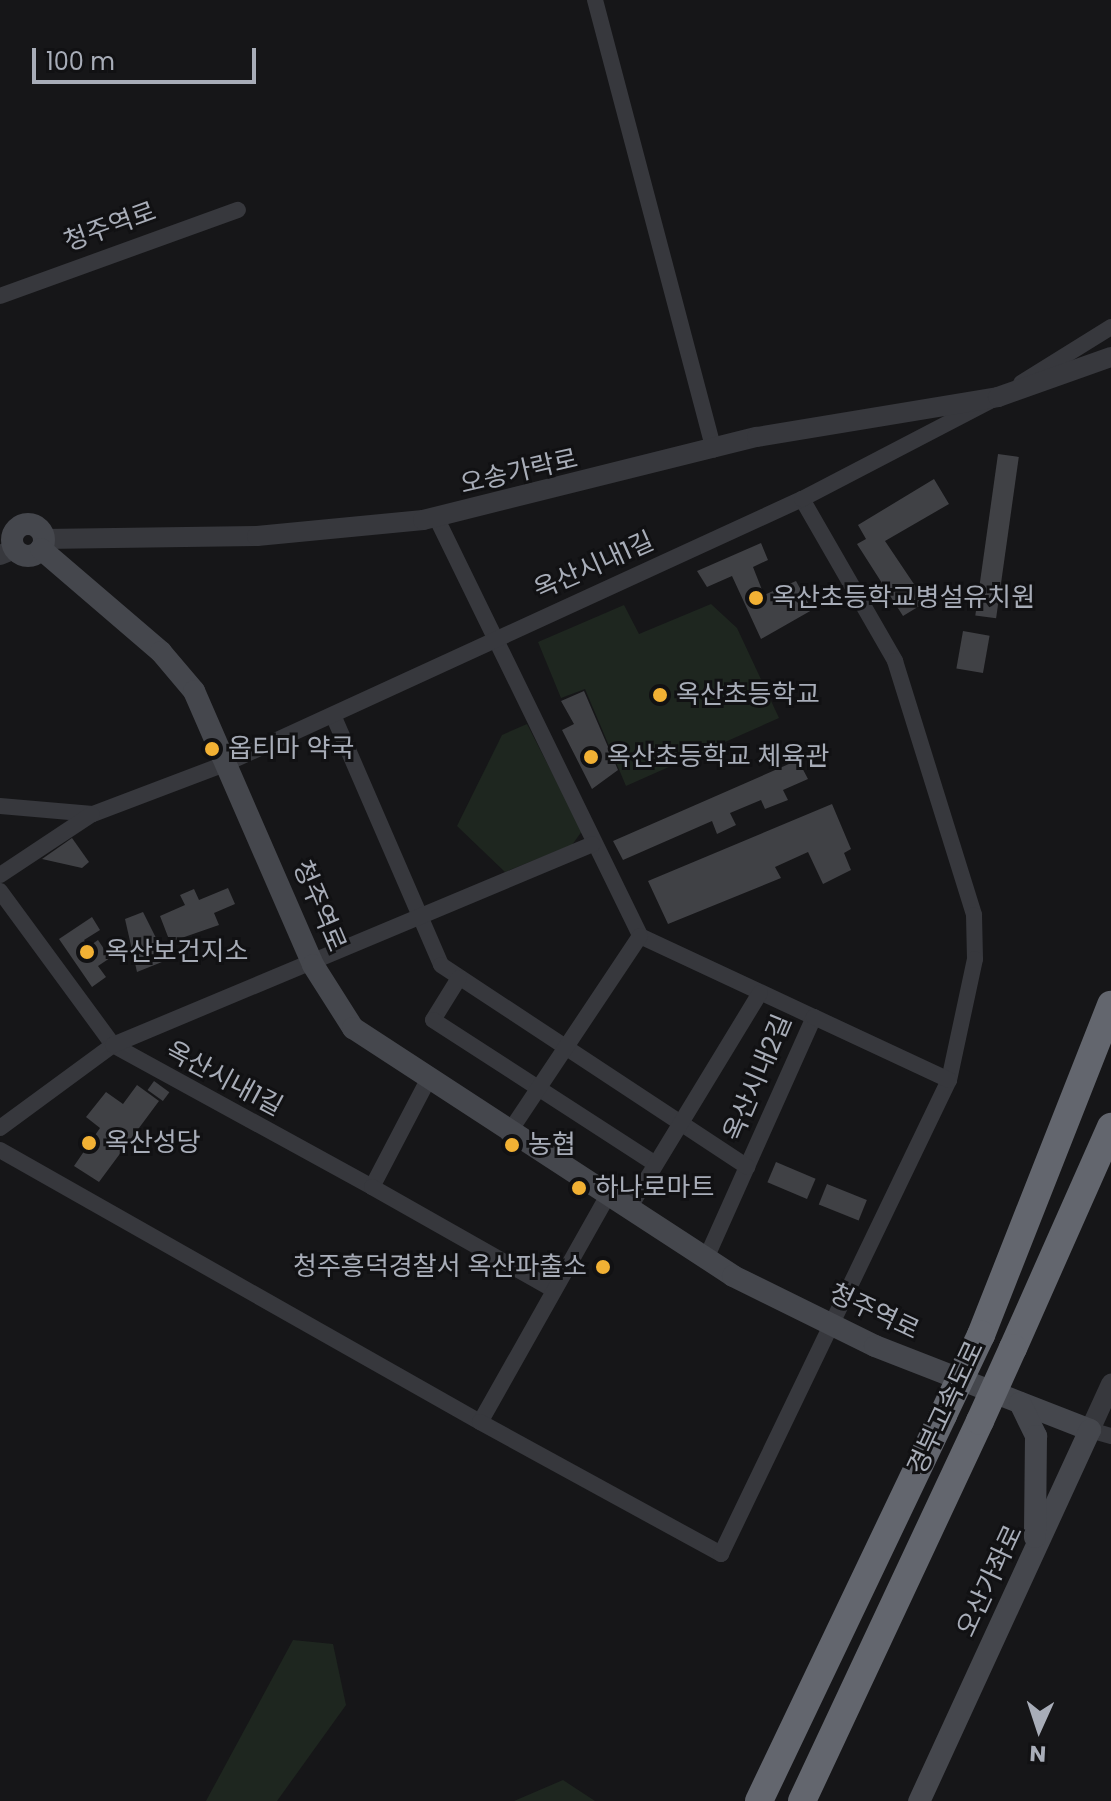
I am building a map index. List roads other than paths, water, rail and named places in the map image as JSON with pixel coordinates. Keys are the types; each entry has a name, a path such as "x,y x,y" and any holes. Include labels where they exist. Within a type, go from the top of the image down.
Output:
{"highway":[{"name":"경부고속도로","path":"759,1801 981,1335 1111,1005"},
{"name":"경부고속도로","path":"802,1801 980,1421 1111,1127"}],"main road":[{"path":"8,538 28,556 43,544"},
{"name":"청주역로","path":"43,544 161,652 194,691 313,965 353,1028 508,1134 706,1259 830,1324 1101,1433"},
{"path":"1020,1403 1038,1450 1035,1550"},
{"name":"오산가좌로","path":"919,1801 1035,1550 1101,1433"}],"street":[{"path":"595,0 714,449"},
{"name":"청주역로","path":"0,296 238,210"},
{"path":"998,397 1111,327"},
{"name":"옥산시내1길","path":"0,875 93,814 227,763 802,499 952,427 998,397 1111,357"},
{"name":"오송가락로","path":"43,544 257,536 436,517 714,449 998,397"},
{"path":"0,1150 480,1422 721,1554 949,1080 975,959 974,915 895,661 802,499"},
{"path":"436,517 640,936 561,1047 508,1134"},
{"name":"옥산시내2길","path":"333,715 441,965 747,1167"},
{"name":"옥산시내1길","path":"0,806 93,814"},
{"path":"0,1128 113,1045 313,965 593,844"},
{"name":"옥산시내1길","path":"0,891 113,1045 554,1290"},
{"name":"옥산시내2길","path":"640,936 814,1017 706,1259"},
{"path":"459,978 433,1020 656,1164"},
{"name":"옥산시내2길","path":"681,1124 760,993"},
{"path":"814,1017 949,1080"},
{"path":"372,1187 429,1078"},
{"path":"628,1210 681,1124"},
{"path":"480,1422 538,1330 554,1290 607,1197"},
{"name":"오산가좌로","path":"1101,1433 1111,1384"}],"place":[{"name":"옥산초등학교병설유치원","path":"756,598"},
{"name":"옥산초등학교","path":"660,695"},
{"name":"옵티마 약국","path":"212,749"},
{"name":"옥산초등학교 체육관","path":"591,757"},
{"name":"옥산보건지소","path":"87,952"},
{"name":"옥산성당","path":"89,1143"},
{"name":"농협","path":"512,1145"},
{"name":"하나로마트","path":"579,1188"},
{"name":"청주흥덕경찰서 옥산파출소","path":"603,1267"}]}
